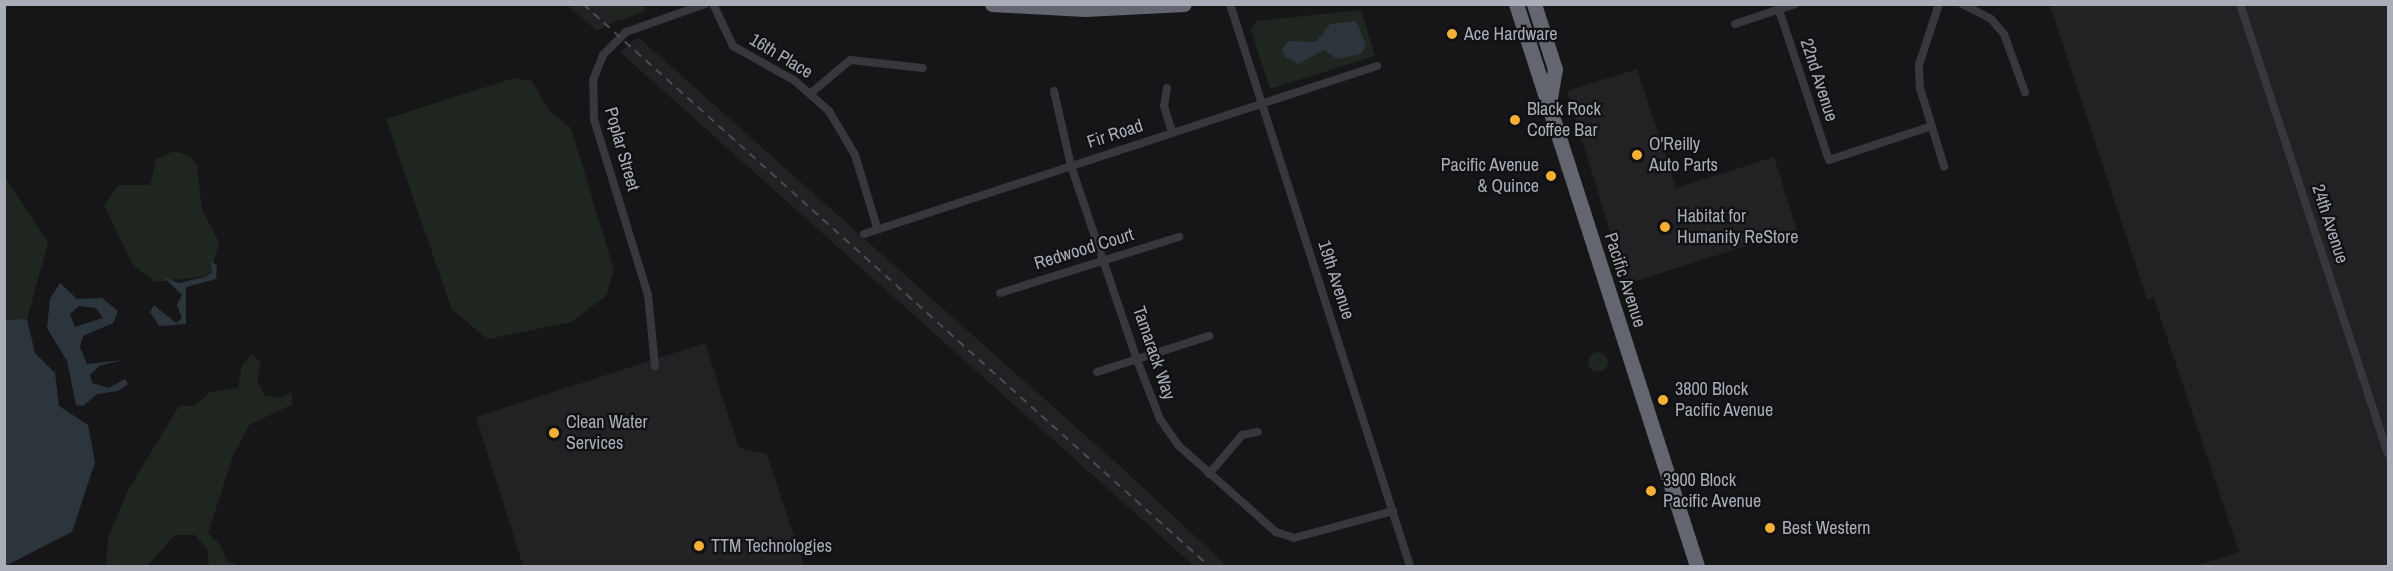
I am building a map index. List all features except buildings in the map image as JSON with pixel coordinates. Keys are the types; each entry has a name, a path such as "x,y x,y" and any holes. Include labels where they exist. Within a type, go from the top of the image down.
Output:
{"highway":[{"path":"992,4 1085,9 1184,4"},
{"path":"1534,4 1555,69 1549,105"},
{"name":"Pacific Avenue","path":"1515,7 1549,105 1697,567"}],"street":[{"name":"Poplar Street","path":"655,366 648,295 594,119 593,80 603,55 626,32 705,4"},
{"name":"16th Place","path":"713,4 733,46 811,93 843,131 878,230"},
{"name":"19th Avenue","path":"1230,4 1410,567"},
{"path":"1735,24 1795,4"},
{"path":"1939,4 1919,65 1932,126 1944,166"},
{"path":"1962,4 1991,19 2004,34 2025,92"},
{"name":"24th Avenue","path":"2240,4 2388,453"},
{"name":"22nd Avenue","path":"1779,10 1829,160 1932,126"},
{"path":"811,93 850,60 923,68"},
{"name":"Fir Road","path":"864,234 1377,66"},
{"path":"1167,88 1164,106 1172,133"},
{"name":"Tamarack Way","path":"1054,91 1071,166 1106,260 1137,360 1160,419 1209,474 1276,532 1294,538 1393,510"},
{"name":"Redwood Court","path":"1000,293 1179,237"},
{"path":"1097,372 1209,336"},
{"path":"1209,474 1242,435 1258,432"}],"shaded area":[{"path":"567,5 601,5 618,20 597,31"},
{"path":"601,5 644,5 646,10 619,21"},
{"path":"2050,5 2388,5 2388,566 2194,566 2239,552 2154,298 2147,300"},
{"path":"1361,10 1375,56 1270,89 1251,30 1256,21"},
{"path":"1356,21 1366,45 1361,54 1337,59 1324,50 1298,64 1285,57 1282,49 1288,41 1316,42 1330,24"},
{"path":"638,37 1122,468 1227,566 1194,566 620,52"},
{"path":"1637,69 1676,188 1774,157 1797,230 1626,284 1567,91"},
{"path":"514,78 532,81 550,112 571,128 614,270 606,296 571,322 488,339 452,310 386,119"},
{"path":"174,151 190,156 197,166 202,210 219,242 210,276 155,282 133,265 104,205 119,185 150,185 156,159"},
{"path":"4,175 48,243 27,319 5,320"},
{"path":"211,261 217,266 216,279 186,287 186,324 159,326 150,312 154,305 176,323 182,318 177,305 182,295 162,276 179,283 205,277 212,273"},
{"path":"60,283 77,299 102,298 118,311 113,323 83,336 80,347 87,364 123,360 99,366 90,375 92,383 109,388 125,379 128,384 118,391 97,394 83,406 76,405 67,361 47,328 50,299","holes":["79,306 96,308 103,318 75,327 70,314"]},
{"path":"27,319 35,353 55,373 59,406 88,425 95,462 72,532 5,566 5,320"},
{"path":"705,343 739,448 767,454 804,566 523,566 476,417"},
{"path":"1598,352 1605,355 1608,362 1605,369 1598,372 1591,369 1588,362 1591,355"},
{"path":"252,354 261,363 257,380 264,395 279,398 291,392 293,404 249,425 233,456 208,533 220,544 227,561 240,566 209,566 207,549 195,535 175,535 147,566 106,566 108,538 127,492 179,406 194,406 210,392 238,388 242,365"}],"railway":[{"path":"583,4 1209,566"}],"place":[{"name":"Ace Hardware","path":"1452,34"},
{"name":"Black Rock Coffee Bar","path":"1515,120"},
{"name":"O'Reilly Auto Parts","path":"1637,155"},
{"name":"Pacific Avenue & Quince","path":"1551,176"},
{"name":"Habitat for Humanity ReStore","path":"1665,227"},
{"name":"3800 Block Pacific Avenue","path":"1663,400"},
{"name":"Clean Water Services","path":"554,433"},
{"name":"3900 Block Pacific Avenue","path":"1651,491"},
{"name":"Best Western","path":"1770,528"},
{"name":"TTM Technologies","path":"699,546"}]}
